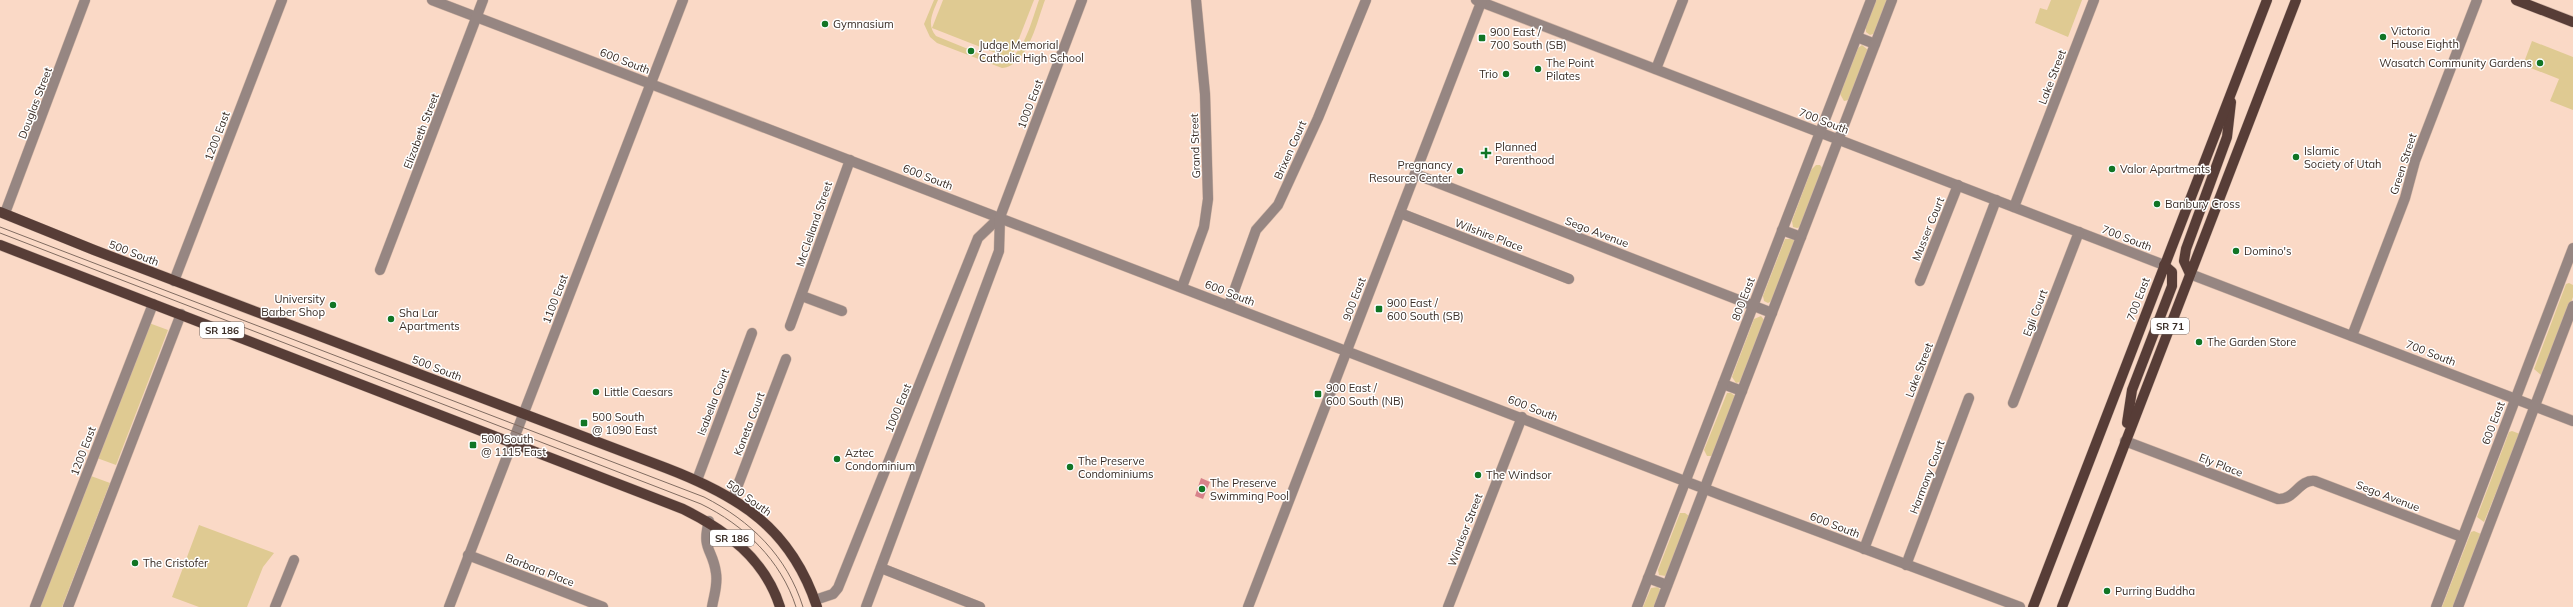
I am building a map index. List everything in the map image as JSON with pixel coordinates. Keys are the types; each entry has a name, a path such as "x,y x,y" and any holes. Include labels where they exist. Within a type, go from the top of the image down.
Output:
{"main road":[{"name":"700 East","path":"2033,607 2267,0"},
{"name":"SR 71","path":"2062,607 2296,0"},
{"path":"2516,0 2573,22"},
{"path":"2190,274 2184,261 2186,249 2227,137 2233,86"},
{"name":"500 South","path":"2,213 174,281 697,480 733,498 776,534 804,576 816,603"},
{"name":"SR 186","path":"0,245 663,500 709,522 741,545 766,577 780,607"},
{"path":"2125,441 2132,390 2172,286 2172,272 2164,265"}],"street":[{"name":"Douglas Street","path":"2,213 86,0"},
{"name":"1200 East","path":"174,281 282,0"},
{"name":"600 South","path":"432,0 1704,488 2020,607"},
{"name":"Elizabeth Street","path":"380,270 483,0"},
{"name":"1100 East","path":"449,607 683,0"},
{"name":"1000 East","path":"866,607 1001,246 1000,217 1082,0"},
{"name":"Grand Street","path":"1182,287 1204,227 1208,199 1205,94 1196,0"},
{"name":"Brixen Court","path":"1229,305 1254,234 1259,225 1278,205 1318,118 1366,0"},
{"path":"1656,69 1682,0"},
{"name":"800 East","path":"1637,607 1871,0"},
{"path":"1659,607 1892,0"},
{"name":"Lake Street","path":"2014,207 2094,0"},
{"name":"Green Street","path":"2352,336 2405,198 2425,133 2477,0"},
{"name":"700 South","path":"1480,1 2164,265"},
{"name":"900 East","path":"1248,607 1480,1"},
{"path":"1857,37 1875,44"},
{"name":"McClelland Street","path":"790,326 811,270 813,258 850,160"},
{"name":"Sego Avenue","path":"1414,174 1772,313"},
{"name":"Musser Court","path":"1920,281 1958,185"},
{"name":"Lake Street","path":"1864,549 1996,200"},
{"name":"Wilshire Place","path":"1400,213 1569,279"},
{"name":"1000 East","path":"816,603 833,594 838,588 978,238 1000,217"},
{"path":"1782,230 1801,237"},
{"name":"Egli Court","path":"2013,403 2079,232"},
{"name":"600 East","path":"2436,607 2573,248"},
{"name":"700 South","path":"2190,274 2573,421"},
{"path":"802,296 842,311"},
{"name":"1200 East","path":"35,607 153,304"},
{"path":"2458,607 2573,306"},
{"path":"68,607 181,314"},
{"name":"Isabella Court","path":"697,480 752,333"},
{"name":"Koneta Court","path":"733,498 786,359"},
{"path":"1723,384 1742,391"},
{"name":"Harmony Court","path":"1906,565 1970,398"},
{"name":"Windsor Street","path":"1448,607 1522,417"},
{"name":"Ely Place","path":"2125,441 2278,499 2291,497 2304,483"},
{"name":"Sego Avenue","path":"2304,483 2315,481 2462,538"},
{"path":"709,522 704,539 714,564 717,580 712,607"},
{"name":"Barbara Place","path":"468,556 603,607"},
{"path":"275,607 294,560"},
{"path":"880,568 980,607"},
{"path":"1648,578 1667,585"}],"shaded area":[{"path":"934,0 938,0 931,18 931,27 936,36 1000,62 1008,60 1015,55 1021,47 1030,28 1039,0 1045,0 1035,30 1025,51 1019,59 1011,65 1002,68 937,43 930,37 924,24"},
{"path":"943,0 1034,0 1011,59 932,28"},
{"path":"1876,0 1888,0 1876,33 1870,35 1866,32 1866,27"},
{"path":"2051,0 2082,0 2068,37 2035,23 2040,8 2047,10"},
{"path":"2532,41 2573,57 2573,110 2550,101 2559,79 2523,65"},
{"path":"1862,45 1868,50 1849,100 1844,101 1840,94 1858,48"},
{"path":"1816,165 1820,165 1823,169 1801,227 1793,227 1792,221 1811,170"},
{"path":"1785,239 1793,239 1795,242 1772,301 1768,303 1764,301 1763,296"},
{"path":"2569,283 2573,285 2573,297 2544,374 2541,375 2534,369 2566,284"},
{"path":"1761,316 1764,320 1740,382 1736,383 1732,377 1754,319"},
{"path":"149,323 168,330 116,465 97,458"},
{"path":"1727,393 1731,393 1735,396 1715,452 1712,456 1707,456 1704,450"},
{"path":"2512,431 2520,434 2484,522 2477,517 2509,432"},
{"path":"91,476 110,483 62,607 40,607"},
{"name":"The Preserve Swimming Pool","path":"1201,478 1210,482 1203,499 1195,496"},
{"path":"1680,513 1685,513 1689,516 1666,576 1659,575 1658,570"},
{"path":"199,525 274,553 263,567 247,607 199,607 172,597"},
{"path":"2474,531 2481,534 2454,607 2442,607 2471,532"},
{"path":"1658,587 1661,591 1655,607 1643,607 1651,588"}],"tram line":[{"path":"0,227 704,497 737,517 765,542 777,556 787,572 803,607"},
{"path":"0,233 701,504 732,522 746,533 771,559 781,574 796,607"}],"place":[{"name":"Gymnasium","path":"825,24"},
{"name":"Victoria House Eighth","path":"2383,37"},
{"name":"900 East / 700 South (SB)","path":"1482,38"},
{"name":"Judge Memorial Catholic High School","path":"971,51"},
{"name":"Wasatch Community Gardens","path":"2540,63"},
{"name":"The Point Pilates","path":"1538,69"},
{"name":"Trio","path":"1506,74"},
{"name":"Planned Parenthood","path":"1486,153"},
{"name":"Islamic Society of Utah","path":"2296,157"},
{"name":"Valor Apartments","path":"2112,169"},
{"name":"Pregnancy Resource Center","path":"1460,171"},
{"name":"Banbury Cross","path":"2157,204"},
{"name":"Domino's","path":"2236,251"},
{"name":"University Barber Shop","path":"333,305"},
{"name":"900 East / 600 South (SB)","path":"1379,309"},
{"name":"Sha Lar Apartments","path":"391,319"},
{"name":"The Garden Store","path":"2199,342"},
{"name":"Little Caesars","path":"596,392"},
{"name":"900 East / 600 South (NB)","path":"1318,394"},
{"name":"500 South @ 1090 East","path":"584,423"},
{"name":"500 South @ 1115 East","path":"473,445"},
{"name":"Aztec Condominium","path":"837,459"},
{"name":"The Preserve Condominiums","path":"1070,467"},
{"name":"The Windsor","path":"1478,475"},
{"name":"The Preserve Swimming Pool","path":"1202,489"},
{"name":"The Cristofer","path":"135,563"},
{"name":"Purring Buddha","path":"2107,591"}]}
